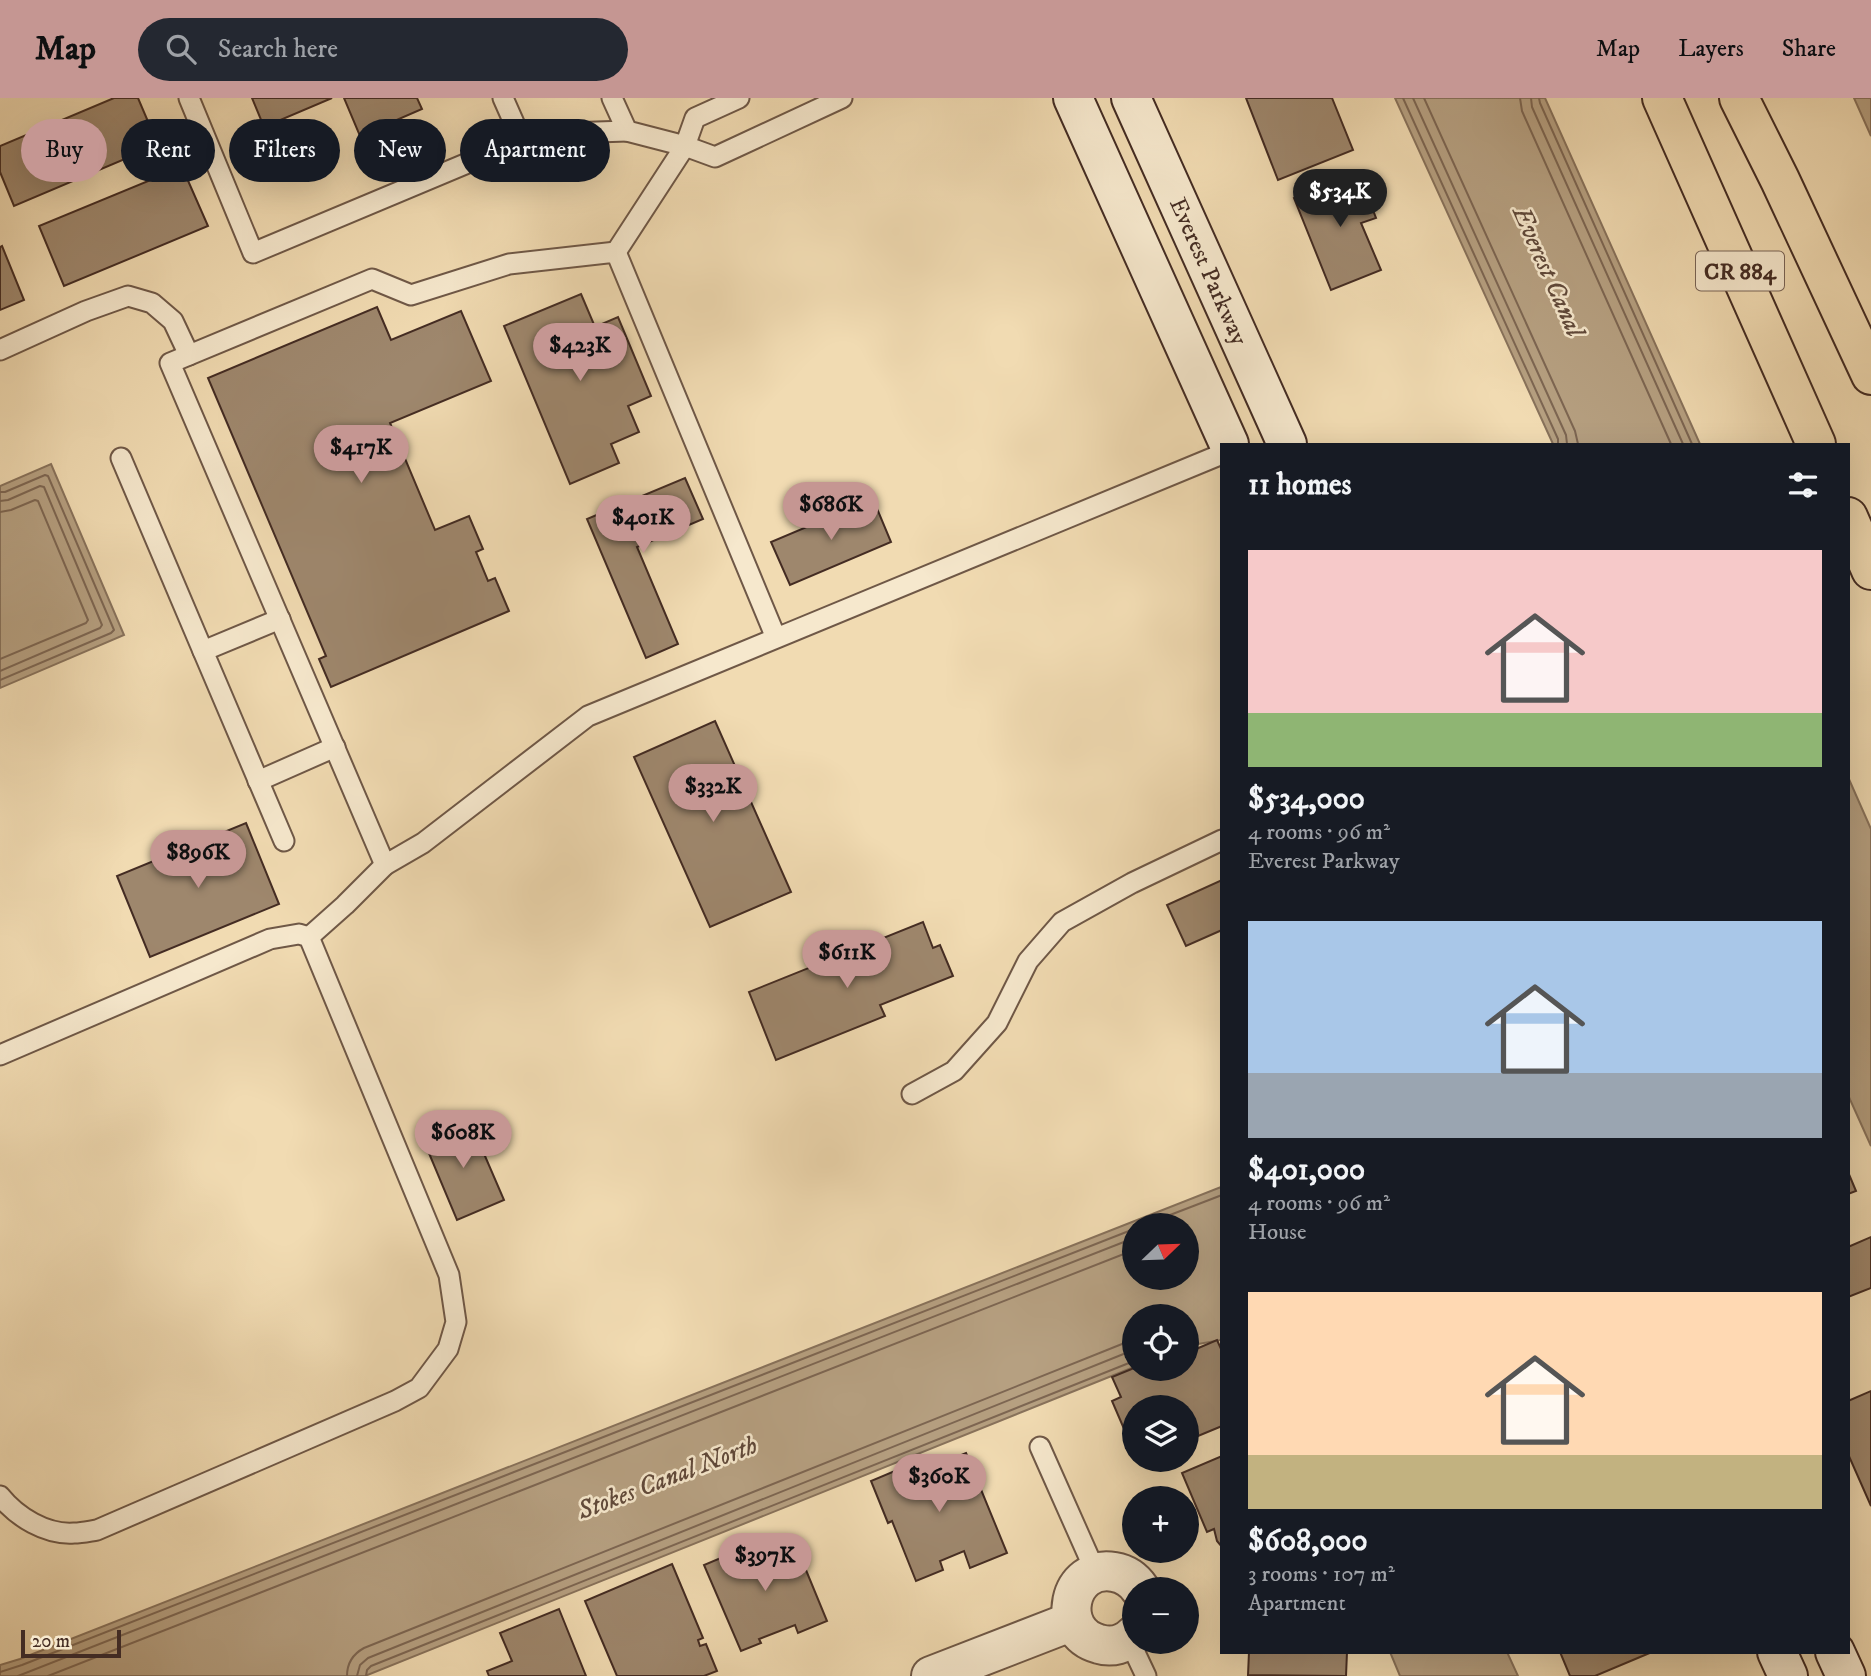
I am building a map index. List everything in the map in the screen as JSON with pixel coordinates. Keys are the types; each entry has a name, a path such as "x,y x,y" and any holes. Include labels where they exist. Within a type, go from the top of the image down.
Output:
{"highway":[{"name":"CR 884","path":"1662,98 1816,443"},
{"name":"CR 884","path":"1739,98 1871,375"},
{"path":"1752,98 1780,180"},
{"path":"1850,522 1871,570"}],"street":[{"path":"1073,98 1229,443"},
{"name":"Everest Parkway","path":"1130,98 1283,437"},
{"path":"1250,443 1283,437"},
{"path":"1122,1642 1107,1646 1096,1644 1078,1630 1071,1609 1078,1586 1086,1578 1108,1571 1129,1577"},
{"path":"931,1676 1073,1621"},
{"path":"1778,1654 1788,1676"},
{"path":"1836,1654 1846,1676"}],"lane":[{"path":"189,98 253,253 460,167"},
{"path":"503,98 512,119"},
{"path":"612,98 627,131"},
{"path":"616,252 685,146 695,118 739,98"},
{"path":"610,132 627,131 715,157 832,100"},
{"path":"385,864 170,363 372,279 411,295 509,264 616,252"},
{"path":"616,252 776,638"},
{"path":"0,350 86,311 128,296 152,303 173,321 189,355"},
{"path":"309,937 385,864 423,843 587,716 1220,455"},
{"path":"121,458 284,841"},
{"path":"203,651 280,619"},
{"path":"258,781 335,747"},
{"path":"912,1094 954,1071 998,1023 1028,961 1062,922 1132,883 1220,841"},
{"path":"0,1055 270,939 299,933 309,937 449,1275 456,1322 448,1349 419,1388 395,1401 97,1530 72,1534 48,1529 25,1519 0,1496"},
{"path":"1040,1447 1097,1573"},
{"path":"1138,1654 1146,1676"}],"water":[{"name":"Everest Canal","path":"1395,98 1545,98 1700,443 1553,443"},
{"path":"1854,98 1871,98 1871,136"},
{"path":"51,464 124,635 0,688 0,486"},
{"path":"1850,782 1871,829 1871,1146 1850,1099"},
{"name":"Stokes Canal North","path":"1220,1187 1220,1340 1199,1344 1199,1304 1122,1304 1122,1372 365,1676 0,1676 0,1665 1122,1226 1122,1290 1199,1290 1199,1213 1155,1213"},
{"path":"1391,1654 1508,1654 1518,1676 1400,1676"}],"building":[{"path":"114,98 138,98 147,119 121,119 121,161 107,167 107,119 64,119"},
{"path":"252,98 332,98 283,119 261,119"},
{"path":"344,98 417,98 422,109 399,119 354,119 354,122"},
{"path":"1246,98 1332,98 1353,150 1278,180"},
{"path":"21,137 21,182 71,182 14,206 0,172 0,146"},
{"path":"1358,172 1376,218 1361,223 1381,270 1331,290 1294,198"},
{"path":"146,182 189,182 208,226 64,286 39,226"},
{"path":"2,246 24,300 0,310 0,247"},
{"path":"581,294 595,327 618,317 651,396 628,406 639,432 611,444 619,463 570,484 504,326"},
{"path":"377,307 391,340 461,311 491,381 390,423 435,530 469,516 483,549 476,552 488,581 495,578 509,611 331,687 319,659 326,656 208,378"},
{"path":"685,478 703,519 637,547 678,644 646,658 587,519"},
{"path":"873,499 891,542 790,585 771,542"},
{"path":"715,721 791,892 710,927 634,757"},
{"path":"246,823 279,904 150,957 117,876"},
{"path":"1220,881 1220,931 1186,946 1167,905"},
{"path":"923,922 933,948 940,945 953,976 880,1005 885,1016 776,1060 749,992"},
{"path":"469,1119 504,1200 457,1220 423,1139"},
{"path":"1850,1177 1856,1191 1850,1193"},
{"path":"1871,1237 1871,1288 1850,1296 1850,1246"},
{"path":"1217,1340 1220,1347 1220,1427 1199,1436 1199,1395 1122,1395 1122,1424 1112,1401 1121,1397 1112,1377 1122,1373 1122,1381 1199,1381 1199,1348"},
{"path":"1871,1391 1871,1506 1850,1459 1850,1400"},
{"path":"966,1453 1007,1553 970,1568 964,1551 940,1561 943,1570 916,1581 892,1521 888,1523 871,1481 928,1457 932,1467"},
{"path":"1220,1457 1220,1545 1214,1529 1207,1532 1199,1513 1199,1486 1188,1486 1182,1473 1199,1472 1199,1466"},
{"path":"794,1541 827,1621 798,1633 795,1625 759,1639 761,1643 741,1651 704,1565 754,1544 759,1555"},
{"path":"672,1564 703,1638 698,1640 700,1646 706,1644 717,1671 704,1676 617,1676 585,1601"},
{"path":"559,1609 586,1676 489,1676 487,1671 512,1661 500,1633"},
{"path":"1249,1654 1347,1654 1346,1676 1248,1675"},
{"path":"1561,1654 1647,1654 1595,1676 1570,1676"}]}
